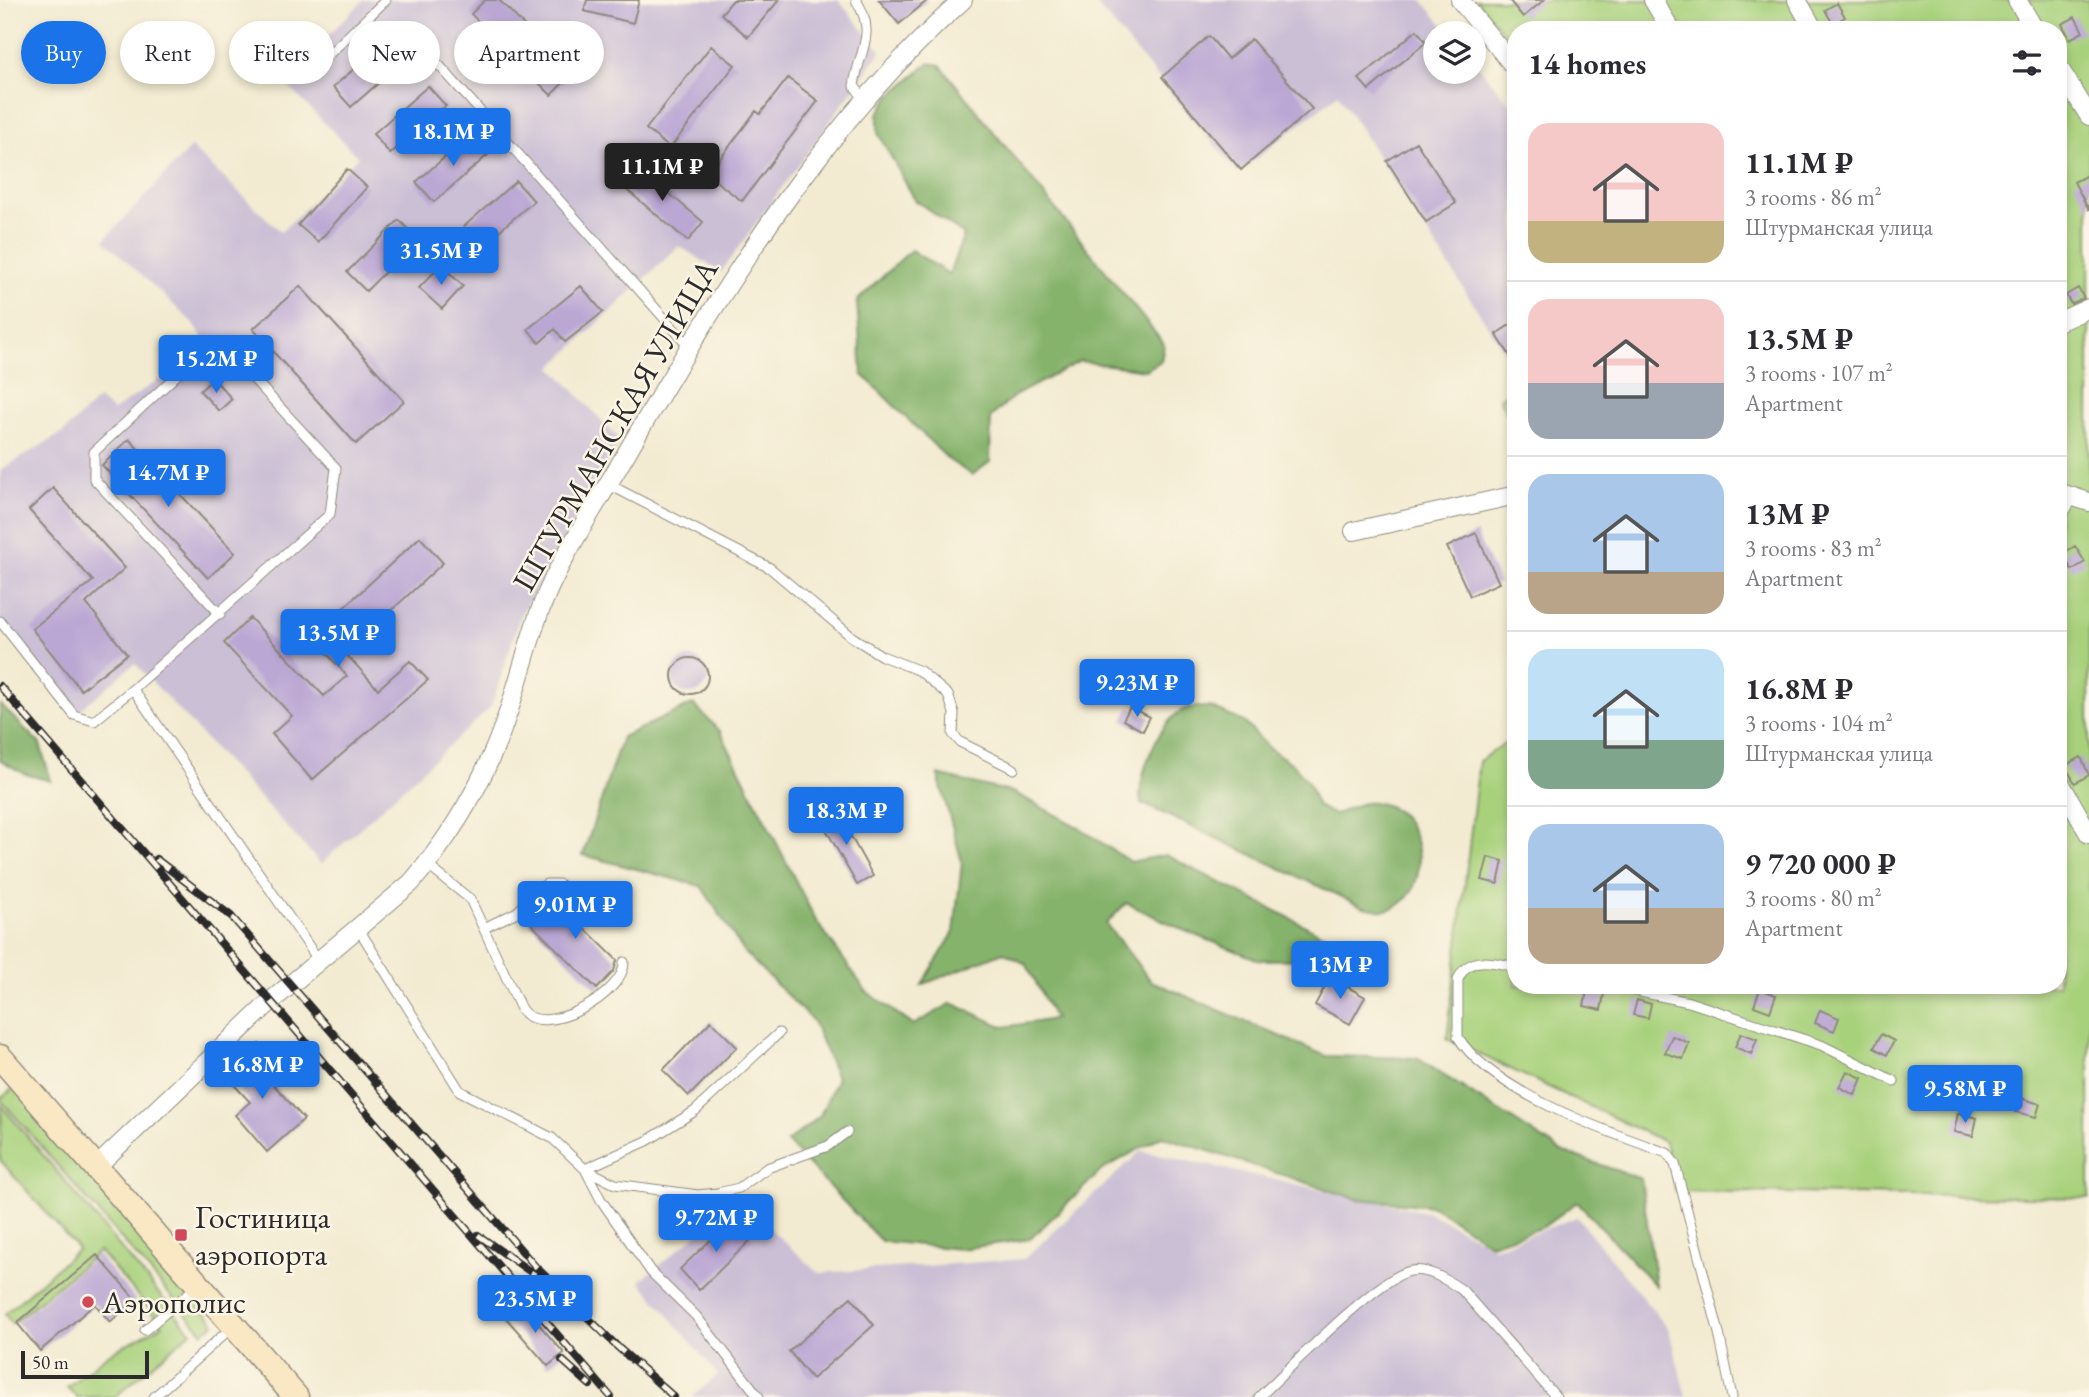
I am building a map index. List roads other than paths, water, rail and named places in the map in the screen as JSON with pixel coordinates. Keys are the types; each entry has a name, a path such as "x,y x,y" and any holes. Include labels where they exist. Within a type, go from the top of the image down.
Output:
{"main road":[{"path":"2,1065 96,1167 232,1327 296,1397"}],"street":[{"name":"ШТУРМАНСКАЯ УЛИЦА","path":"96,1167 271,1001 411,883 427,865 455,824 488,765 509,710 530,635 551,583 689,346 787,201 864,98 920,38 963,0"},
{"path":"1460,0 1507,58"},
{"path":"1653,0 1666,21"},
{"path":"1797,0 1809,21"},
{"path":"2017,0 2030,21"},
{"path":"2067,81 2089,116"},
{"path":"2067,318 2089,308"},
{"path":"2067,495 2089,502"},
{"path":"1354,531 1507,497"},
{"path":"2067,795 2089,834"}],"lane":[{"path":"334,49 386,0"},
{"path":"856,0 865,14 867,36 854,86 864,98"},
{"path":"440,66 689,346"},
{"path":"0,621 74,715 94,720 220,614 330,514 336,468 225,348 208,346 94,452 94,479 220,614"},
{"path":"608,484 770,568 852,637 882,656 920,671 948,695 954,713 953,734 960,742 1014,769"},
{"path":"133,689 319,961"},
{"path":"427,865 465,893 521,1009 533,1018 558,1018 594,1003 623,975 624,962"},
{"path":"484,928 517,912 546,884 559,884"},
{"path":"358,928 460,1091 552,1138 585,1169 615,1184 698,1195 718,1193 739,1188 767,1168 828,1146 847,1132"},
{"path":"1507,965 1482,961 1467,965 1461,972 1458,980 1458,1037 1504,1080 1532,1098 1667,1153 1675,1164 1719,1333 1732,1397"},
{"path":"1650,994 1689,1002 1821,1045 1894,1081"},
{"path":"585,1169 647,1141 695,1111 779,1033"},
{"path":"585,1169 601,1200 651,1272 696,1316 759,1397"},
{"path":"1259,1397 1365,1301 1394,1279 1407,1272 1419,1271 1449,1281 1462,1290 1556,1397"},
{"path":"145,1330 198,1286"},
{"path":"154,1397 232,1327"}],"railway":[{"path":"0,686 611,1397"},
{"path":"156,859 231,916 535,1266 619,1348"},
{"path":"478,1235 535,1275"},
{"path":"612,1342 674,1397"},
{"path":"562,1360 590,1385"}],"place":[{"name":"Гостиница аэропорта","path":"181,1235"},
{"name":"Аэрополис","path":"88,1302"}]}
